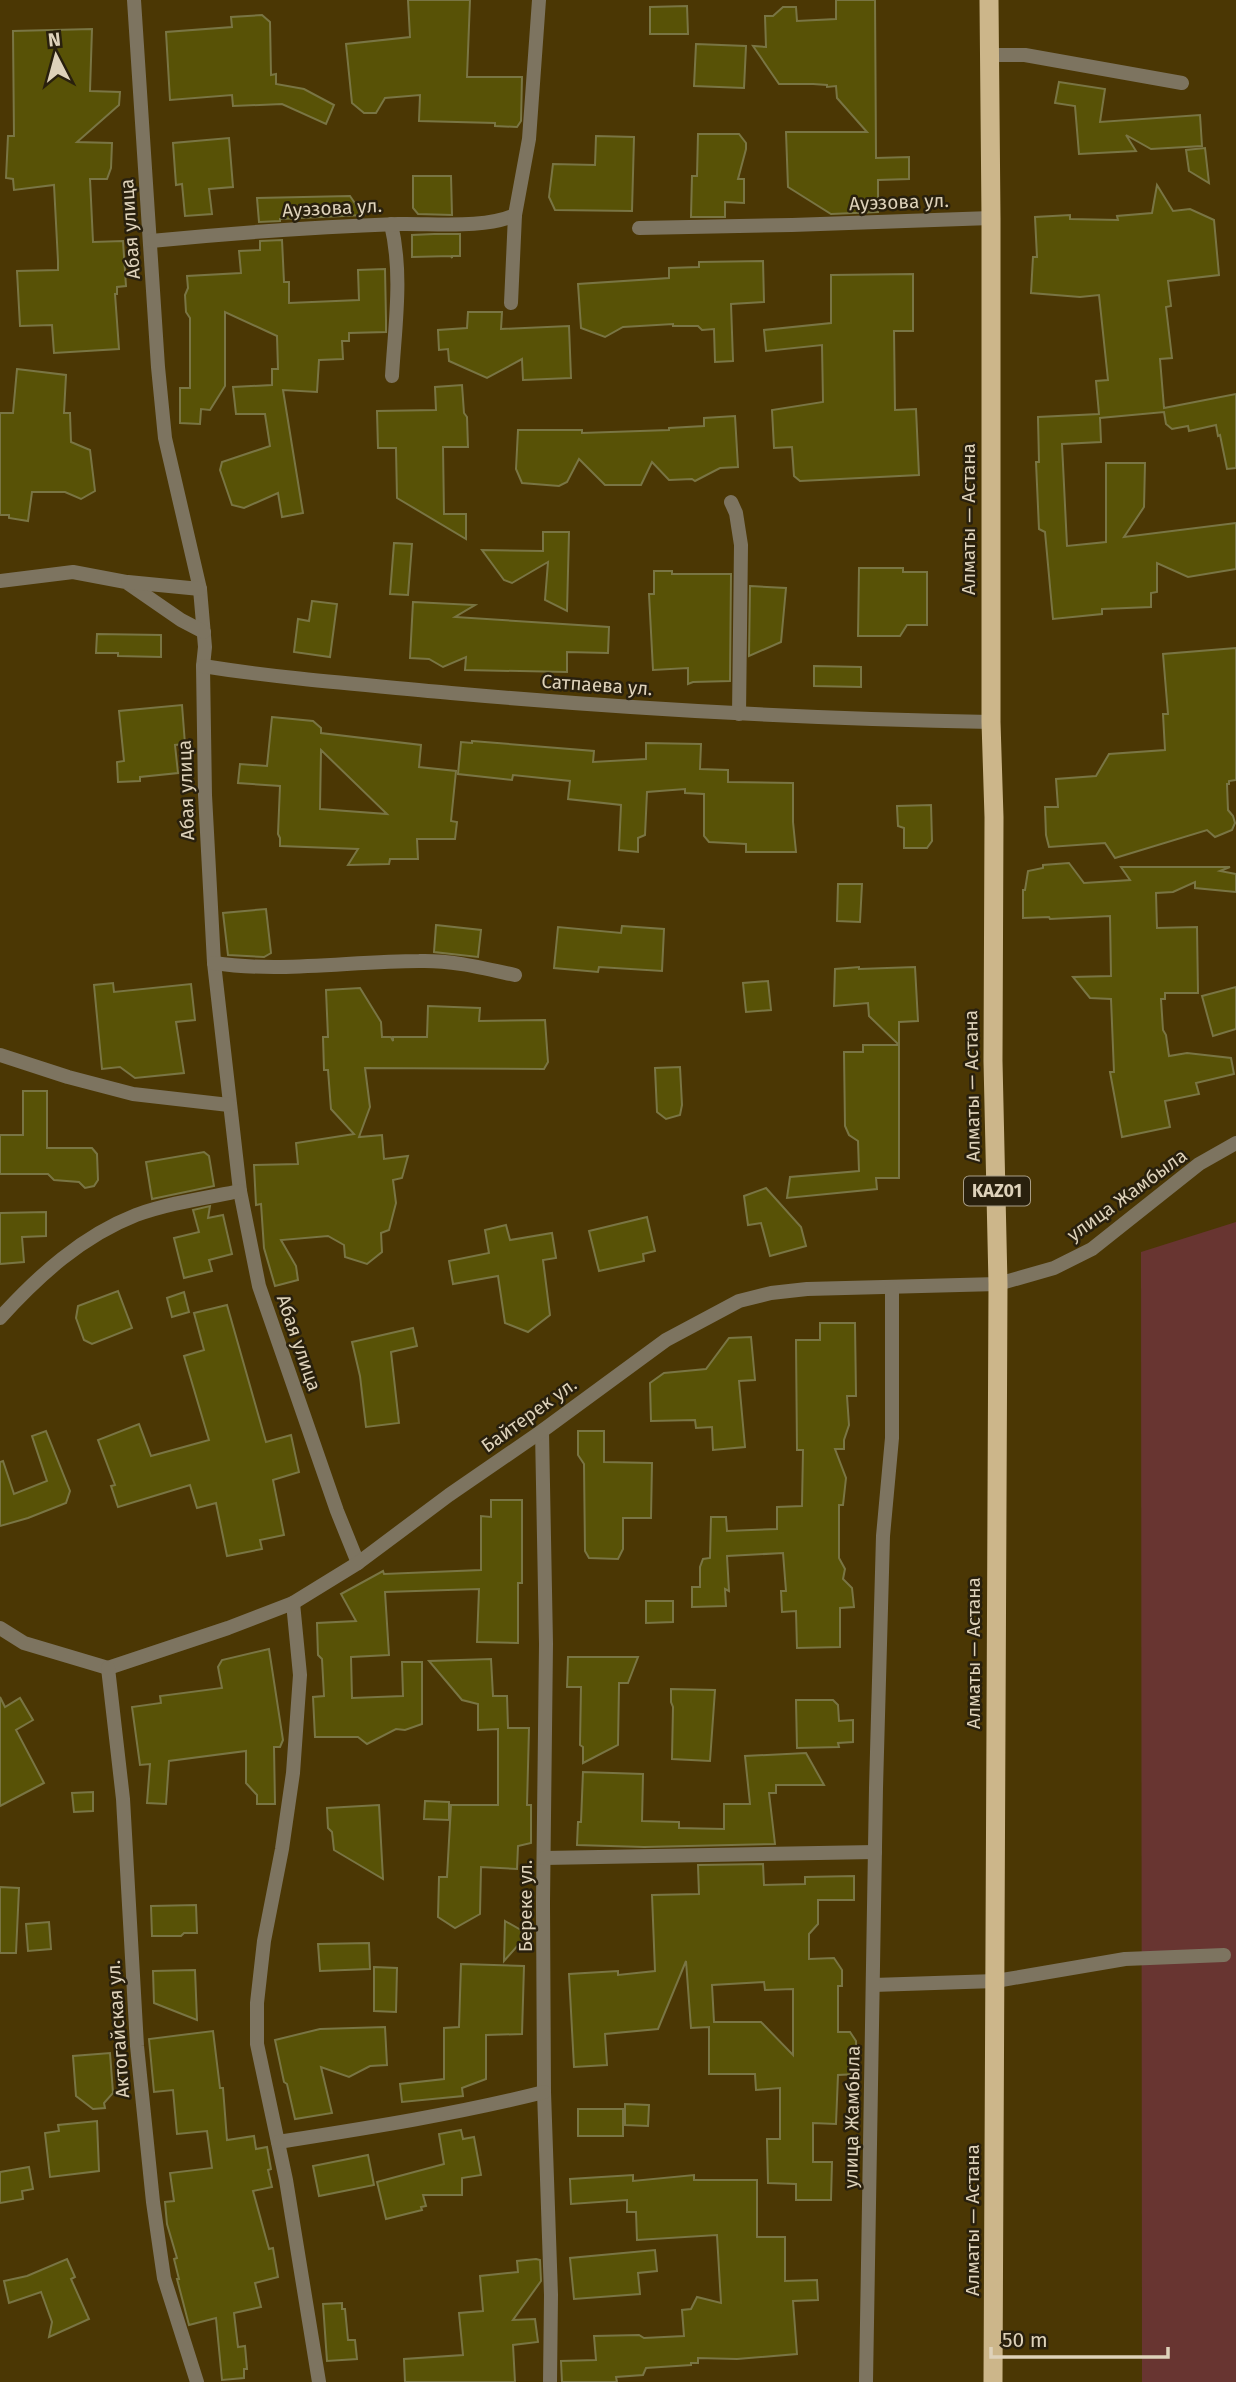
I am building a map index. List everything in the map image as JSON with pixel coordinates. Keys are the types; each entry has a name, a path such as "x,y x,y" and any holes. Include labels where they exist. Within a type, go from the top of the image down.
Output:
{"highway":[{"name":"Алматы — Астана","path":"989,0 991,722 995,817 993,1061 999,1284 995,1597 993,2382"}],"street":[{"name":"Абая улица","path":"134,0 165,438 200,589 204,632 205,795 214,963 240,1191 259,1286 337,1511 358,1563"},
{"path":"511,303 516,215 529,139 539,0"},
{"path":"989,55 1025,55 1182,83"},
{"name":"Ауэзова ул.","path":"151,241 237,232 488,222 516,215"},
{"name":"Ауэзова ул.","path":"639,228 991,218"},
{"path":"391,224 398,286 391,376"},
{"path":"731,502 736,513 741,545 739,714"},
{"path":"0,581 73,572 126,582 200,589"},
{"path":"126,582 181,620 204,632"},
{"name":"Сатпаева ул.","path":"203,666 323,681 557,702 739,714 991,722"},
{"path":"214,963 245,968 420,961 458,963 515,975"},
{"path":"0,1055 133,1094 229,1105"},
{"name":"улица Жамбыла","path":"999,1284 1054,1268 1092,1249 1199,1164 1236,1143"},
{"path":"0,1318 59,1261 99,1233 135,1216 168,1205 240,1191"},
{"name":"Байтерек ул.","path":"108,1668 228,1628 293,1602 358,1563 666,1340 739,1301 771,1293 807,1289 999,1284"},
{"name":"улица Жамбыла","path":"866,2382 875,1852 883,1536 892,1438 892,1288"},
{"name":"Береке ул.","path":"542,1431 546,1644 544,2092 551,2295 550,2382"},
{"path":"293,1602 300,1675 293,1773 264,1941 257,2003 257,2044 278,2142 319,2382"},
{"path":"0,1628 24,1643 108,1668"},
{"name":"Актогайская ул.","path":"108,1668 123,1799 137,2046 153,2202 164,2278 197,2382"},
{"path":"544,1858 875,1852"},
{"path":"873,1985 996,1981 1125,1959 1224,1955"},
{"path":"278,2142 451,2113 544,2092"}],"shaded area":[{"path":"1236,1222 1236,2382 1142,2382 1141,1252"}],"building":[{"path":"408,0 470,0 467,77 522,77 521,121 517,127 495,126 495,123 419,121 420,95 385,98 376,113 364,113 352,103 346,44 410,37"},
{"path":"836,0 875,0 876,158 909,157 909,179 878,180 878,212 831,214 788,187 786,132 867,132 837,98 836,86 779,84 753,46 766,47 765,16 773,16 783,7 796,7 797,21 836,19"},
{"path":"687,6 688,34 650,34 650,7"},
{"path":"262,15 270,22 271,75 276,74 276,84 304,89 334,105 326,124 282,104 233,106 232,95 170,100 166,32 232,27 231,17"},
{"path":"92,29 90,91 120,92 119,105 77,142 112,143 111,168 107,179 90,179 93,242 123,241 126,286 117,287 115,294 119,349 54,353 52,325 20,326 17,271 58,270 58,261 54,185 14,190 13,179 6,178 8,136 14,136 13,31"},
{"path":"696,44 746,46 744,88 694,86"},
{"path":"1059,82 1105,89 1100,122 1200,115 1202,146 1151,149 1126,135 1136,151 1079,154 1075,106 1055,103"},
{"path":"698,134 739,134 746,143 738,179 744,179 744,203 725,202 725,217 691,217 692,176 697,176"},
{"path":"596,136 634,137 632,211 555,210 549,197 553,164 595,165"},
{"path":"229,138 233,187 209,189 212,214 185,216 182,184 176,185 173,143"},
{"path":"1205,148 1209,183 1189,171 1186,150"},
{"path":"413,176 451,176 452,215 418,214 413,208"},
{"path":"1157,185 1173,211 1190,209 1214,220 1219,275 1168,281 1171,306 1166,307 1172,358 1160,359 1164,408 1236,394 1236,468 1227,469 1216,425 1189,431 1188,426 1172,429 1166,424 1164,412 1100,418 1101,442 1062,444 1067,546 1106,542 1106,463 1145,463 1144,507 1124,537 1236,523 1236,569 1188,577 1157,563 1157,592 1151,593 1151,607 1102,609 1102,614 1053,619 1045,532 1039,529 1036,462 1039,462 1038,417 1099,414 1096,381 1108,380 1099,295 1080,297 1031,293 1033,257 1037,257 1035,217 1070,215 1070,219 1118,220 1117,216 1152,213"},
{"path":"350,196 363,215 259,222 257,198"},
{"path":"460,234 460,256 412,257 412,235"},
{"path":"282,240 284,282 289,282 289,303 359,300 358,270 385,269 386,332 349,333 349,341 342,341 343,359 319,360 317,392 283,390 303,513 282,517 278,493 244,508 232,505 220,470 222,462 270,446 265,414 236,414 233,387 272,385 272,369 278,369 277,336 225,312 225,386 210,410 201,409 200,424 180,423 180,388 190,388 190,318 186,312 185,295 188,288 187,276 241,273 239,251 260,250 260,241"},
{"path":"763,261 764,302 731,304 733,361 715,362 714,329 702,330 698,326 673,324 623,327 605,337 581,328 578,284 669,278 669,268 699,267 699,262"},
{"path":"913,274 913,331 894,331 895,410 916,409 919,475 800,481 794,476 792,447 774,448 772,410 823,402 822,345 766,351 764,330 831,323 831,275"},
{"path":"468,312 502,312 501,329 569,326 571,378 523,380 522,359 487,378 449,361 448,349 439,350 438,330 467,328"},
{"path":"17,369 66,375 64,413 70,413 71,442 90,450 95,491 81,499 65,492 32,492 28,521 0,515 0,413 13,413"},
{"path":"462,385 468,447 443,447 444,514 466,514 466,539 397,498 396,448 378,448 377,411 436,410 435,387"},
{"path":"735,416 738,467 720,468 695,481 669,480 652,462 641,485 605,485 579,459 567,482 559,486 522,483 516,469 518,430 582,430 582,433 669,430 704,426 704,418"},
{"path":"543,532 569,532 567,611 545,600 548,562 512,583 504,580 482,550 543,551"},
{"path":"394,543 412,544 408,595 390,594"},
{"path":"859,568 903,568 903,572 927,572 927,625 907,625 900,636 858,636"},
{"path":"654,571 672,571 672,574 731,574 730,681 688,684 688,668 653,670 649,594 654,594"},
{"path":"750,586 786,588 781,642 749,656"},
{"path":"312,601 337,604 330,657 294,652 298,619 309,621"},
{"path":"413,602 475,605 455,617 609,627 608,653 567,652 567,672 465,670 466,657 443,667 429,659 410,658"},
{"path":"97,634 161,635 161,657 96,653"},
{"path":"1236,648 1236,780 1227,784 1228,810 1235,823 1232,830 1215,837 1207,830 1115,858 1105,843 1049,847 1045,807 1058,807 1056,779 1096,776 1109,754 1165,750 1163,714 1168,714 1163,654"},
{"path":"814,666 861,667 861,687 814,686"},
{"path":"182,705 185,744 175,745 178,773 140,777 140,781 118,782 117,762 124,761 119,711"},
{"path":"272,717 313,721 321,728 321,733 421,745 419,767 456,771 451,821 457,822 455,839 417,839 418,859 390,859 389,864 348,865 358,849 280,846 280,786 238,783 240,764 267,766","holes":["321,750 387,814 320,809"]},
{"path":"461,742 594,751 593,762 646,759 646,743 701,744 700,769 728,770 728,782 793,783 796,852 746,852 746,844 709,842 704,836 704,794 685,793 685,789 647,792 645,835 638,838 638,852 619,850 621,805 568,799 570,781 513,775 512,780 458,774"},
{"path":"931,805 932,841 927,848 904,848 904,828 898,826 897,806"},
{"path":"1069,863 1084,883 1130,880 1121,867 1230,867 1220,871 1236,874 1236,892 1195,888 1195,882 1173,892 1156,893 1157,928 1197,927 1198,993 1165,993 1165,999 1161,999 1163,1030 1169,1056 1187,1053 1231,1058 1234,1074 1196,1083 1199,1094 1165,1101 1170,1127 1122,1137 1110,1072 1114,1072 1111,999 1090,998 1073,977 1111,976 1110,916 1023,918 1023,890 1028,871 1043,868 1043,865"},
{"path":"838,884 862,884 860,922 837,921"},
{"path":"266,909 271,953 264,957 228,955 223,913"},
{"path":"436,925 481,930 478,957 434,952"},
{"path":"622,926 664,929 662,971 599,967 598,972 554,968 558,927 621,933"},
{"path":"915,967 918,1021 899,1022 899,1045 869,1016 868,1003 834,1006 835,969"},
{"path":"768,981 771,1010 746,1012 743,983"},
{"path":"113,983 114,992 191,984 195,1020 176,1022 184,1073 135,1078 120,1067 102,1069 94,985"},
{"path":"1236,987 1236,1029 1213,1036 1202,996"},
{"path":"360,988 381,1022 382,1037 391,1037 393,1041 393,1037 427,1037 428,1006 480,1008 479,1021 545,1020 548,1062 544,1069 365,1068 370,1107 359,1137 382,1135 384,1159 408,1156 402,1178 393,1180 396,1203 389,1230 381,1233 382,1252 367,1264 345,1257 344,1245 328,1236 281,1240 296,1266 298,1280 275,1286 264,1248 261,1204 256,1205 254,1165 298,1164 296,1143 354,1134 331,1109 328,1070 324,1070 323,1037 328,1037 326,990"},
{"path":"863,1045 899,1045 899,1178 876,1178 877,1189 787,1198 790,1177 859,1171 858,1141 849,1135 845,1126 844,1052 863,1052"},
{"path":"680,1067 680,1115 666,1119 657,1112 655,1068"},
{"path":"23,1091 47,1091 47,1148 92,1148 97,1154 98,1180 94,1186 85,1188 79,1182 54,1180 48,1174 0,1174 0,1135 23,1135"},
{"path":"204,1152 209,1156 214,1186 152,1199 146,1162"},
{"path":"766,1188 801,1227 806,1246 770,1256 761,1223 748,1225 744,1196"},
{"path":"210,1206 208,1218 223,1215 232,1254 209,1260 212,1271 184,1278 174,1238 199,1232 193,1210"},
{"path":"46,1212 46,1236 22,1237 24,1262 0,1264 0,1213"},
{"path":"647,1217 655,1251 643,1254 644,1261 599,1271 589,1231"},
{"path":"506,1225 510,1240 552,1233 556,1258 543,1260 550,1315 528,1332 505,1323 498,1276 453,1284 449,1261 489,1253 485,1230"},
{"path":"118,1291 132,1328 92,1344 84,1340 76,1318 78,1306"},
{"path":"184,1292 189,1312 172,1317 167,1298"},
{"path":"227,1305 266,1442 291,1435 299,1472 273,1480 284,1535 260,1540 262,1549 227,1556 216,1503 197,1508 190,1485 118,1507 111,1486 115,1485 98,1440 139,1424 151,1456 209,1440 184,1356 204,1350 194,1313"},
{"path":"820,1323 855,1323 856,1396 847,1396 849,1425 844,1449 835,1449 846,1478 843,1505 839,1505 839,1558 845,1569 843,1579 852,1588 854,1607 840,1608 840,1647 797,1648 796,1611 782,1612 781,1591 786,1591 783,1553 727,1556 729,1591 725,1589 726,1606 692,1607 692,1587 700,1587 700,1567 703,1559 710,1558 711,1517 726,1517 727,1531 777,1529 777,1507 802,1506 803,1450 797,1450 796,1340 820,1340"},
{"path":"413,1328 417,1346 391,1352 399,1423 366,1427 360,1376 352,1342"},
{"path":"751,1337 755,1380 739,1381 745,1447 713,1450 712,1427 696,1428 695,1420 651,1421 650,1383 664,1373 706,1369 729,1338"},
{"path":"46,1431 70,1491 66,1503 0,1526 0,1462 3,1461 14,1494 47,1481 32,1436"},
{"path":"578,1431 604,1431 604,1462 652,1463 651,1518 623,1518 623,1549 618,1559 589,1558 585,1551 584,1464 578,1455"},
{"path":"491,1500 522,1500 522,1583 518,1583 518,1643 477,1642 479,1589 385,1592 389,1655 351,1657 352,1698 403,1696 402,1662 422,1662 422,1724 405,1730 396,1729 367,1744 358,1737 315,1737 313,1697 324,1696 317,1623 356,1621 341,1594 383,1571 384,1574 481,1570 481,1516 491,1517"},
{"path":"646,1601 673,1601 673,1622 646,1623"},
{"path":"269,1649 283,1740 280,1747 274,1747 275,1804 257,1804 257,1795 246,1783 246,1751 169,1761 166,1804 147,1803 150,1764 140,1765 132,1707 161,1703 160,1696 222,1688 218,1667 222,1660"},
{"path":"568,1657 638,1657 628,1683 619,1683 618,1745 583,1763 583,1747 580,1745 581,1687 567,1687"},
{"path":"491,1659 493,1696 507,1696 508,1728 529,1728 527,1805 531,1805 531,1843 518,1846 517,1869 481,1867 480,1914 455,1928 438,1917 439,1877 447,1877 451,1805 498,1805 498,1729 478,1730 478,1704 462,1700 429,1661"},
{"path":"671,1689 715,1690 710,1761 672,1759"},
{"path":"0,1697 5,1707 20,1698 33,1720 16,1730 44,1783 0,1806"},
{"path":"796,1700 833,1700 838,1705 839,1721 853,1720 853,1742 838,1743 839,1747 797,1748"},
{"path":"806,1753 824,1785 776,1785 776,1793 769,1793 775,1844 644,1847 577,1845 578,1822 581,1822 583,1772 643,1774 642,1821 679,1822 679,1828 724,1829 724,1804 750,1804 745,1756"},
{"path":"93,1792 93,1811 74,1812 72,1793"},
{"path":"425,1801 449,1802 449,1820 424,1819"},
{"path":"379,1805 383,1879 334,1850 332,1832 328,1828 327,1808"},
{"path":"763,1864 764,1885 805,1884 805,1877 854,1876 854,1900 818,1900 818,1924 809,1934 809,1959 834,1958 842,1970 842,1986 838,1986 838,2032 850,2032 856,2041 857,2074 838,2075 836,2124 813,2123 813,2162 832,2162 831,2200 796,2200 796,2184 768,2183 767,2139 780,2139 780,2088 756,2090 755,2074 709,2074 709,2027 691,2028 686,1961 658,2029 605,2034 607,2065 574,2067 569,1974 618,1971 618,1975 655,1971 652,1895 699,1894 698,1865","holes":["764,1982 765,1990 793,1989 793,2055 761,2022 714,2022 712,1985"]},
{"path":"0,1887 19,1888 16,1953 0,1953"},
{"path":"196,1905 197,1933 152,1936 151,1906"},
{"path":"505,1921 528,1934 504,1961"},
{"path":"49,1922 51,1949 28,1951 26,1924"},
{"path":"369,1943 370,1969 320,1971 318,1944"},
{"path":"461,1964 524,1966 522,2034 486,2035 486,2079 462,2088 463,2096 402,2102 400,2084 444,2079 444,2028 459,2027"},
{"path":"374,1967 397,1968 396,2012 374,2011"},
{"path":"195,1970 197,2020 154,2003 153,1971"},
{"path":"385,2027 387,2065 370,2066 349,2077 321,2067 332,2113 295,2119 275,2040 320,2029"},
{"path":"213,2031 220,2088 223,2088 227,2140 254,2136 256,2149 267,2147 272,2187 253,2191 269,2249 273,2248 278,2277 255,2283 261,2307 234,2313 238,2347 245,2346 247,2369 244,2369 244,2378 222,2380 216,2318 189,2325 177,2279 174,2259 177,2258 167,2224 165,2202 174,2201 170,2173 212,2168 207,2131 177,2134 173,2090 154,2092 149,2039"},
{"path":"110,2053 113,2093 104,2103 105,2108 93,2109 76,2096 73,2056"},
{"path":"625,2104 649,2105 648,2126 625,2125"},
{"path":"578,2109 623,2109 623,2136 578,2136"},
{"path":"97,2121 99,2171 50,2177 45,2133 59,2131 58,2125"},
{"path":"461,2130 463,2139 474,2137 481,2175 462,2178 462,2195 423,2195 426,2206 421,2207 422,2210 386,2219 377,2182 444,2164 439,2134"},
{"path":"368,2155 374,2185 319,2196 313,2166"},
{"path":"29,2167 33,2189 22,2191 23,2199 0,2203 0,2172"},
{"path":"633,2175 633,2181 694,2175 694,2180 757,2180 757,2237 785,2237 785,2281 817,2280 818,2300 793,2301 797,2354 737,2359 698,2358 698,2363 691,2365 646,2368 643,2375 616,2377 617,2382 562,2382 561,2361 596,2360 594,2336 684,2336 682,2310 691,2309 697,2297 721,2303 717,2235 637,2240 636,2212 627,2212 627,2200 571,2204 570,2179"},
{"path":"655,2250 657,2271 638,2273 640,2294 574,2299 570,2258"},
{"path":"67,2259 75,2277 71,2279 89,2319 49,2337 52,2322 41,2292 9,2303 4,2281 27,2276"},
{"path":"540,2260 541,2281 513,2320 535,2319 538,2342 513,2345 515,2382 405,2382 404,2359 463,2355 459,2313 483,2311 480,2276 518,2272 517,2261"},
{"path":"342,2303 348,2340 355,2340 357,2359 327,2361 323,2304"}]}
